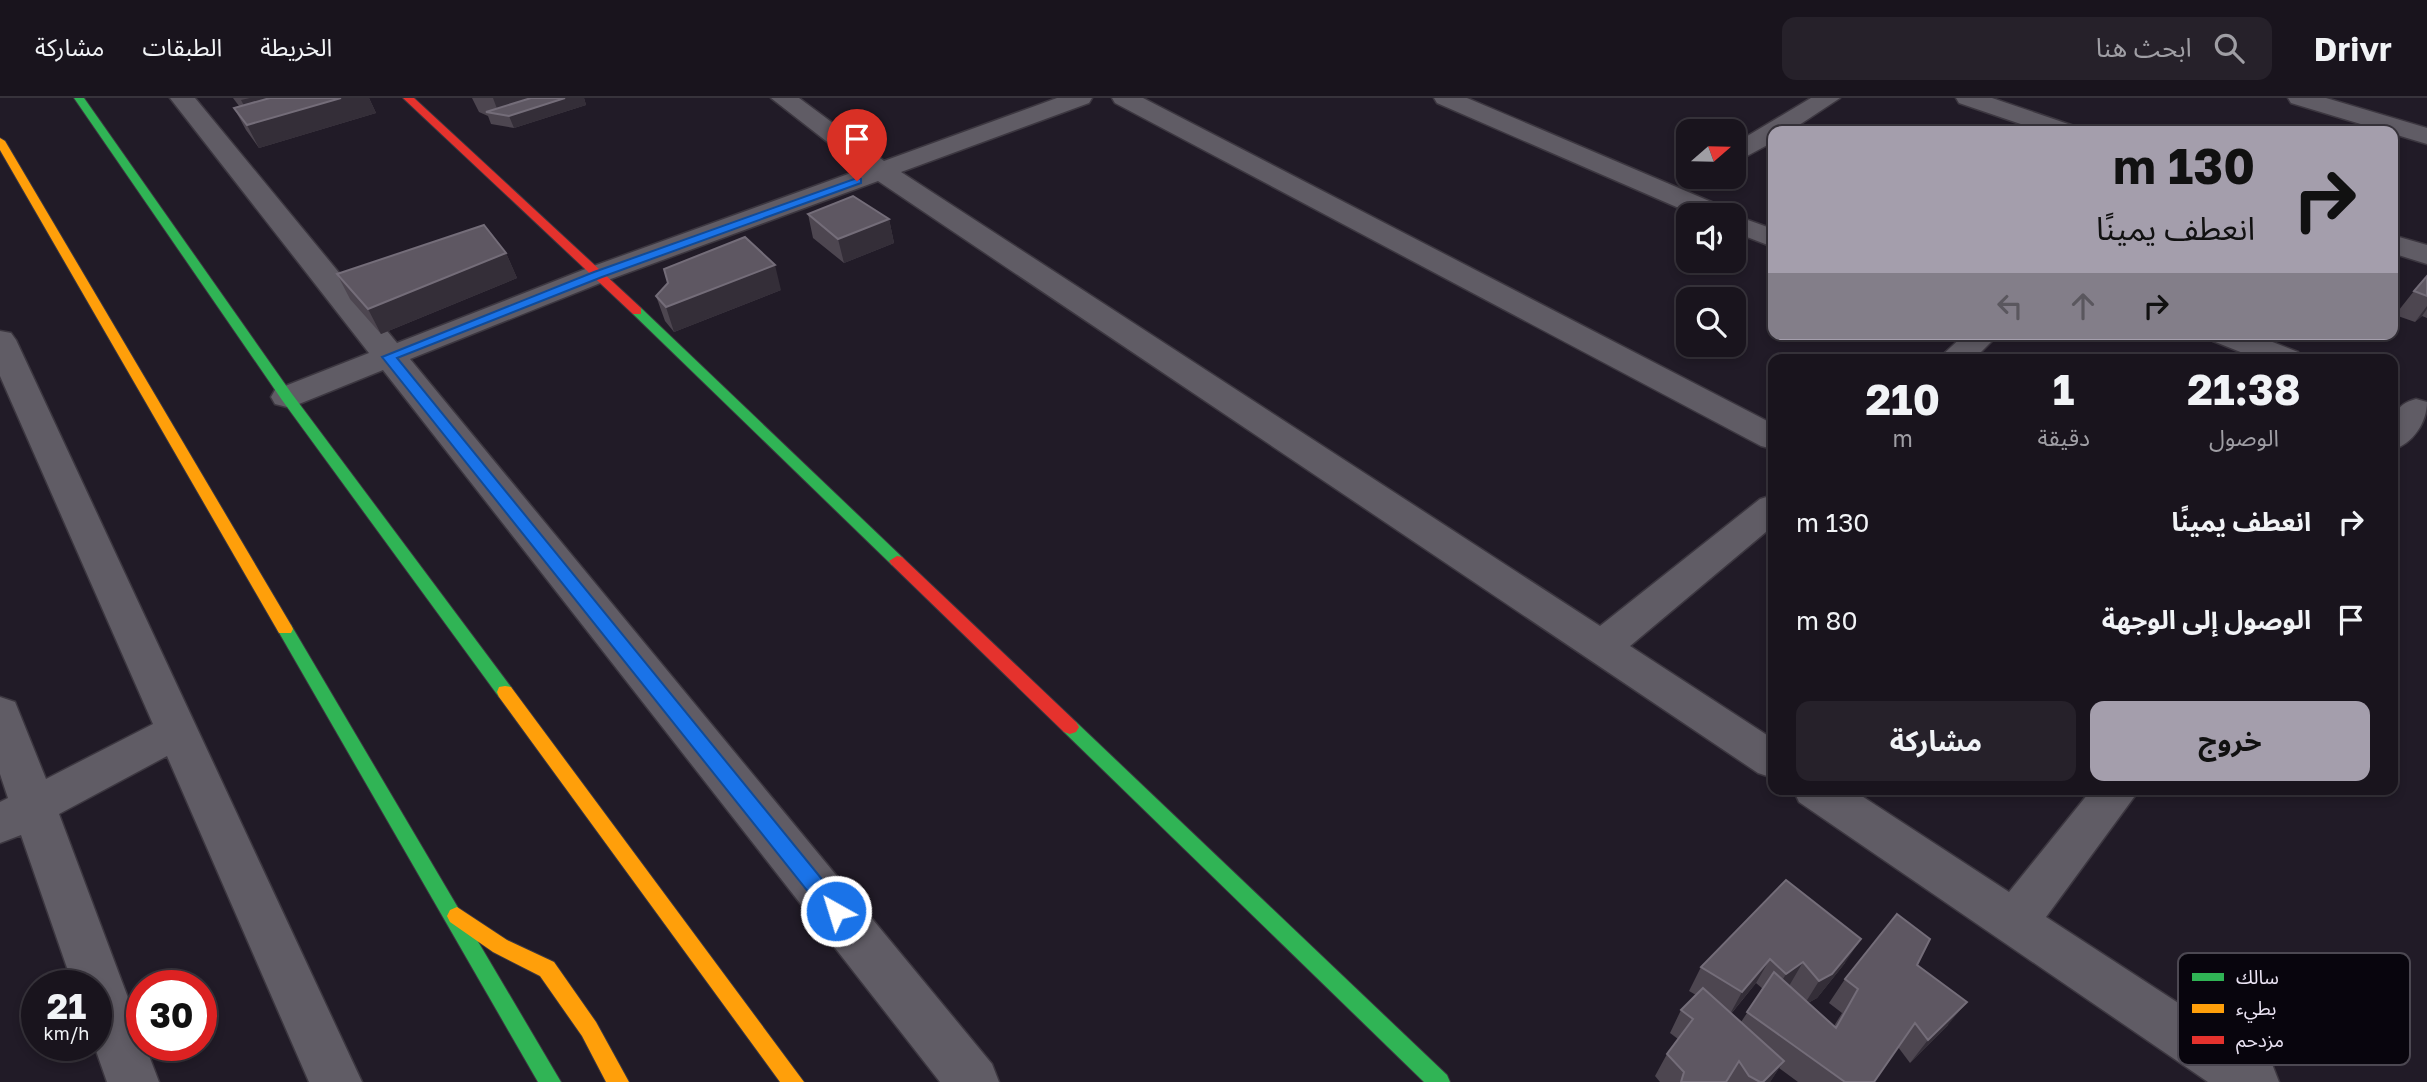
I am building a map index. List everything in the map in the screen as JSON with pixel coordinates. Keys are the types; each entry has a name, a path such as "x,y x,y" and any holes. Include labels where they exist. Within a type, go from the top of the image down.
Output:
{"main road":[{"path":"79,98 287,397 793,1082"},
{"path":"408,98 598,274 1439,1082"},
{"path":"0,141 550,1082"},
{"path":"450,911 500,946 547,969 589,1029 618,1082"},
{"path":"771,1052 771,1082"}],"street":[{"path":"182,98 973,1082"},
{"path":"783,98 883,172 1768,758"},
{"path":"287,397 598,274 1080,98"},
{"path":"1124,98 1768,436"},
{"path":"1446,98 1690,203"},
{"path":"1781,126 1828,98"},
{"path":"1968,98 2051,126"},
{"path":"2300,98 2394,126"},
{"path":"2398,127 2427,136"},
{"path":"1746,148 1768,134"},
{"path":"1669,194 1677,189"},
{"path":"1746,227 1768,237"},
{"path":"2398,245 2427,255"},
{"path":"0,340 179,730 336,1082"},
{"path":"1960,354 1977,340"},
{"path":"2239,340 2274,354"},
{"path":"2398,429 2412,407"},
{"path":"1601,647 1768,511"},
{"path":"0,713 17,816 133,1082"},
{"path":"17,816 179,730"},
{"path":"1824,795 2178,1032"},
{"path":"2014,922 2113,795"},
{"path":"2228,1065 2253,1082"}],"building":[{"path":"270,98 341,98 247,125 234,108"},
{"path":"531,98 565,98 509,116 486,112"},
{"path":"853,196 889,219 838,239 808,214"},
{"path":"484,225 506,253 368,309 337,274"},
{"path":"745,237 775,265 666,307 656,296 668,283 664,269"},
{"path":"2427,276 2427,296 2414,291"},
{"path":"1786,880 1861,939 1832,974 1819,981 1803,962 1786,974 1770,959 1742,992 1701,967"},
{"path":"1897,914 1930,939 1917,965 1967,1002 1928,1040 1915,1023 1874,1082 1845,1082 1747,1012 1774,972 1836,1028 1858,989 1845,979"},
{"path":"1703,988 1784,1061 1763,1082 1749,1076 1739,1061 1726,1082 1681,1082 1684,1072 1667,1054 1693,1019 1681,1010"}],"traffic: fast":[{"path":"79,98 287,397 505,692"},
{"path":"637,311 897,561"},
{"path":"285,629 550,1082"},
{"path":"1070,727 1439,1082"}],"traffic: slow":[{"path":"0,141 285,629"},
{"path":"505,692 793,1082"},
{"path":"457,916 500,946 547,969 589,1029 618,1082"}],"traffic: jam":[{"path":"408,98 637,311"},
{"path":"897,561 1070,727"}],"route":[{"path":"836,911 389,357 598,274 857,181"}]}
